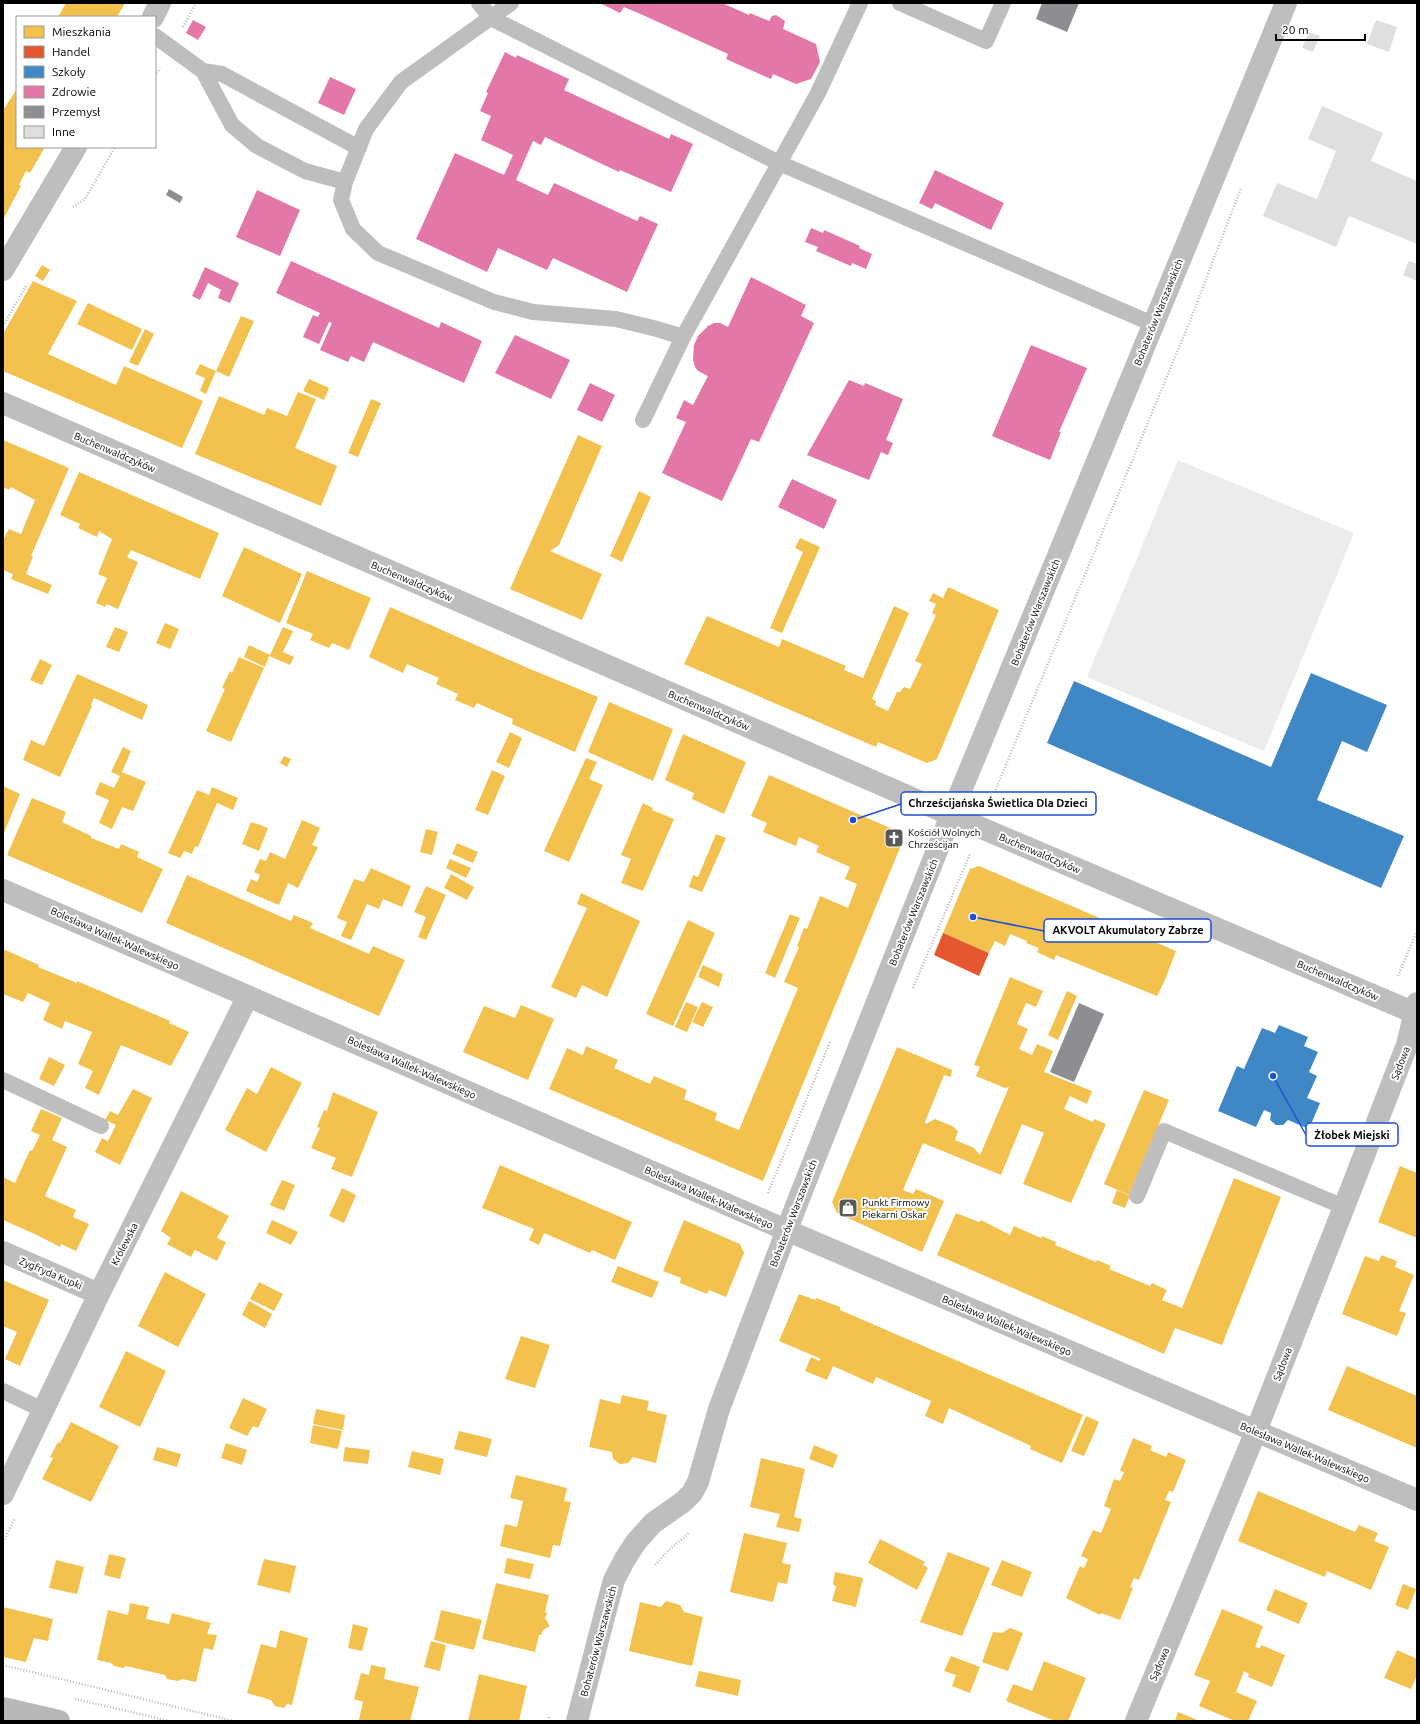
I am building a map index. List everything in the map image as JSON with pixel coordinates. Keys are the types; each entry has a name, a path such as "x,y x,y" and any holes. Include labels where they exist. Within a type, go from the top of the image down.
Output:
{"main road":[{"path":"3,1708 59,1721"}],"street":[{"path":"154,16 160,3"},
{"name":"Bohaterów Warszawskich","path":"577,1721 614,1580 636,1542 653,1523 683,1502 692,1493 698,1482 719,1410 786,1230 951,815 1286,3"},
{"path":"3,270 75,148"},
{"name":"Buchenwaldczyków","path":"3,403 951,815 1416,1010"},
{"name":"Bolesława Wallek-Walewskiego","path":"3,890 786,1230 1417,1500"},
{"name":"Królewska","path":"3,1494 99,1294 248,996"},
{"name":"Sądowa","path":"1136,1721 1256,1431 1407,1045 1416,1010"},
{"name":"Zygfryda Kupki","path":"3,1252 99,1294"}],"lane":[{"path":"479,3 491,18 779,163 1153,324"},
{"path":"511,3 402,82 366,129 345,182 341,200 353,229 378,253 494,302 533,312 616,319 683,337"},
{"path":"643,420 683,337 818,93 860,3"},
{"path":"900,3 986,41 1003,3"},
{"path":"156,37 203,71 232,125 257,146 305,171 345,182"},
{"path":"203,71 222,74 359,148"},
{"path":"3,1080 102,1126"},
{"path":"1136,1196 1164,1131 1344,1207"},
{"path":"3,1391 43,1410"}],"path":[{"path":"70,209 85,199 114,148"},
{"path":"996,803 990,801 1186,328 1244,180"},
{"path":"3,326 27,285"},
{"path":"912,991 969,853 974,855"},
{"path":"1392,974 1399,976 1417,931"},
{"path":"767,1194 831,1039"},
{"path":"654,1567 668,1551 691,1531"},
{"path":"3,1665 234,1721"},
{"path":"71,1698 170,1721"},
{"path":"548,1721 550,1713"}],"shaded area":[{"path":"1178,460 1354,533 1264,751 1087,677"}],"building: Mieszkania":[{"path":"66,3 125,3 118,16 59,16"},
{"path":"16,90 16,148 44,148 30,173 26,171 19,185 21,186 3,220 3,110"},
{"path":"42,265 50,270 43,281 35,276"},
{"path":"33,281 77,301 48,354 116,385 124,366 203,401 182,448 3,371 3,334"},
{"path":"88,303 142,329 132,350 77,324"},
{"path":"241,316 254,321 229,377 216,371"},
{"path":"145,329 154,334 138,366 129,362"},
{"path":"200,364 216,371 206,394 200,391 205,378 195,374"},
{"path":"309,379 329,388 324,400 303,391"},
{"path":"298,392 316,399 295,448 337,466 321,506 195,454 219,396 264,415 267,408 287,416"},
{"path":"371,399 381,403 358,457 348,453"},
{"path":"578,435 602,446 559,545 550,551 602,574 582,620 510,589"},
{"path":"3,440 69,468 31,556 33,556 26,574 52,585 48,594 11,579 13,574 3,570 3,540 9,529 21,534 35,500 11,487 9,490 3,487"},
{"path":"79,472 219,533 200,579 131,550 127,557 138,562 118,609 107,604 105,607 96,603 107,578 98,574 112,539 99,531 97,537 78,528 80,524 60,515"},
{"path":"639,491 651,497 622,562 610,556"},
{"path":"800,538 820,547 782,633 770,628 803,552 795,548"},
{"path":"244,547 302,574 280,623 222,596"},
{"path":"307,571 371,598 349,650 332,643 329,648 310,640 313,634 286,623"},
{"path":"948,587 999,610 937,759 927,763 878,742 876,747 684,664 707,616 779,647 782,639 846,666 844,670 863,678 894,606 909,613 872,699 876,701 875,705 888,711 897,692 900,692 904,687 910,689 922,664 915,661 936,615 932,613 936,604 929,601 933,593 943,598"},
{"path":"390,607 523,666 598,697 575,752 512,724 513,719 477,703 474,708 455,700 458,694 436,684 439,678 407,664 403,673 369,657"},
{"path":"165,623 179,629 170,649 156,643"},
{"path":"115,627 128,632 119,652 106,647"},
{"path":"283,627 293,631 283,652 294,657 290,665 269,656 265,667 244,657 249,645 270,655"},
{"path":"239,657 264,668 231,742 206,731 225,689 222,688 230,671 232,673"},
{"path":"40,659 52,665 42,685 30,680"},
{"path":"77,674 148,705 142,720 94,698 91,705 92,706 60,777 23,760 31,740 44,746"},
{"path":"609,702 673,729 653,781 588,752"},
{"path":"510,732 522,738 509,768 496,762"},
{"path":"683,734 746,762 724,814 692,799 694,793 665,780"},
{"path":"123,747 131,751 122,772 146,782 133,811 122,807 112,829 99,823 109,800 95,794 100,782 114,788 120,776 111,772"},
{"path":"284,756 291,759 287,767 280,763"},
{"path":"586,758 597,762 589,779 603,785 569,862 544,851"},
{"path":"492,770 505,776 488,815 475,810"},
{"path":"769,775 897,831 902,843 763,1181 549,1089 567,1048 583,1055 586,1046 618,1060 614,1068 650,1084 654,1076 687,1090 684,1099 717,1113 715,1120 739,1130 798,988 784,982 799,947 797,946 804,928 807,929 820,896 848,908 857,884 845,879 850,867 816,852 819,846 799,837 796,846 763,832 767,823 751,816"},
{"path":"3,786 20,794 3,835"},
{"path":"212,787 238,798 233,810 217,803 198,847 195,846 192,854 184,851 180,858 168,853 197,790 209,795"},
{"path":"32,798 66,812 62,822 91,836 91,838 119,849 121,844 139,852 137,857 163,869 142,913 7,855"},
{"path":"643,803 653,808 652,810 674,819 643,891 621,883 631,859 621,855"},
{"path":"302,820 320,828 312,845 318,847 298,888 288,883 279,905 246,891 251,879 257,882 260,875 254,872 260,859 266,861 270,852 285,859"},
{"path":"251,822 268,828 259,851 242,844"},
{"path":"426,829 438,832 432,855 420,852"},
{"path":"716,834 726,838 702,892 689,887 693,875 698,877"},
{"path":"457,843 478,852 473,863 452,854"},
{"path":"450,859 471,868 466,878 446,868"},
{"path":"979,866 1176,951 1157,996 1056,955 1054,960 1037,952 1039,948 1010,934 1005,946 995,941 989,953 943,933 970,869"},
{"path":"371,868 411,886 402,907 383,899 379,909 367,904 351,940 341,936 347,922 337,918 354,879 364,882"},
{"path":"451,874 474,887 467,900 444,888"},
{"path":"187,875 291,921 294,915 313,923 310,928 369,954 373,946 405,960 379,1016 166,923"},
{"path":"426,886 446,895 426,940 418,937 426,917 414,912"},
{"path":"581,893 640,921 607,997 582,985 576,998 551,987 587,908 577,904"},
{"path":"790,914 800,918 775,978 765,973"},
{"path":"688,920 715,933 673,1026 646,1014"},
{"path":"3,949 39,965 38,967 77,983 77,981 170,1021 169,1023 189,1032 171,1066 121,1045 99,1095 85,1088 93,1071 78,1064 92,1032 65,1021 62,1029 43,1020 50,1003 28,993 23,1002 3,994"},
{"path":"703,965 723,974 719,987 698,977"},
{"path":"1010,977 1043,991 1036,1007 1026,1003 1017,1024 1028,1029 1019,1049 1032,1055 1037,1044 1053,1051 1044,1072 1092,1091 1087,1104 1070,1096 1064,1109 1093,1122 1094,1119 1106,1124 1071,1203 1023,1184 1044,1133 1022,1124 1001,1175 923,1143 903,1190 913,1194 916,1189 944,1201 922,1252 837,1213 832,1202 897,1047 952,1070 951,1077 944,1075 925,1122 926,1124 935,1119 952,1126 958,1131 955,1140 974,1148 980,1155 1009,1087 1005,1088 976,1076 980,1067 974,1065"},
{"path":"1067,991 1077,996 1058,1040 1048,1035"},
{"path":"686,1002 698,1007 687,1032 675,1027"},
{"path":"702,1002 713,1007 703,1027 692,1022"},
{"path":"521,1005 554,1019 528,1080 463,1052 484,1006 515,1018"},
{"path":"49,1057 65,1065 54,1086 39,1079"},
{"path":"271,1067 302,1083 266,1152 225,1130 247,1088 257,1094"},
{"path":"133,1089 152,1098 120,1165 95,1152 102,1138 108,1141 116,1125 105,1120 110,1111 118,1115"},
{"path":"1144,1090 1169,1100 1129,1195 1104,1184"},
{"path":"333,1092 378,1112 352,1177 331,1169 336,1158 311,1148 320,1128 317,1127 324,1110 327,1111"},
{"path":"41,1109 62,1118 52,1140 67,1147 45,1196 76,1210 73,1217 89,1224 76,1251 61,1244 60,1247 3,1220 3,1177 15,1183 30,1150 32,1151 40,1135 31,1131"},
{"path":"500,1165 632,1222 615,1260 592,1250 590,1253 544,1233 539,1245 529,1240 534,1229 482,1208"},
{"path":"1400,1166 1417,1173 1417,1238 1378,1222"},
{"path":"1234,1178 1281,1197 1222,1345 1175,1328 1164,1354 937,1255 956,1213 979,1222 981,1220 1010,1235 1014,1226 1041,1238 1042,1236 1056,1242 1055,1245 1096,1262 1097,1260 1111,1266 1109,1269 1150,1286 1152,1283 1167,1290 1162,1300 1182,1308"},
{"path":"282,1180 295,1185 284,1211 270,1205"},
{"path":"342,1188 356,1195 344,1223 329,1216"},
{"path":"1117,1190 1130,1196 1125,1208 1112,1203"},
{"path":"181,1191 229,1216 217,1238 226,1242 217,1261 195,1250 191,1257 167,1244 171,1238 161,1231"},
{"path":"272,1220 298,1232 291,1245 266,1233"},
{"path":"684,1220 740,1244 744,1253 726,1297 709,1290 707,1294 680,1283 681,1278 663,1271"},
{"path":"1381,1255 1397,1261 1395,1267 1414,1275 1399,1311 1406,1313 1397,1336 1342,1314 1365,1256 1379,1261"},
{"path":"618,1266 659,1282 652,1298 611,1282"},
{"path":"165,1272 206,1294 178,1347 138,1326"},
{"path":"3,1280 49,1300 20,1366 5,1359 17,1332 3,1326"},
{"path":"259,1282 283,1294 274,1311 250,1299"},
{"path":"799,1294 815,1300 816,1298 840,1307 840,1310 1083,1415 1062,1463 1030,1449 1031,1446 949,1408 943,1424 925,1416 931,1401 876,1377 873,1384 833,1366 827,1380 805,1371 811,1357 819,1361 821,1359 779,1341"},
{"path":"249,1301 272,1314 265,1328 242,1315"},
{"path":"521,1336 550,1345 535,1388 505,1379"},
{"path":"126,1351 166,1371 140,1427 99,1407"},
{"path":"1347,1366 1417,1396 1417,1448 1328,1410"},
{"path":"622,1395 649,1401 647,1410 667,1415 656,1463 633,1457 628,1463 620,1464 613,1459 612,1452 589,1447 600,1399 620,1404"},
{"path":"243,1398 267,1409 258,1428 253,1426 247,1436 229,1428"},
{"path":"316,1409 345,1415 343,1430 313,1424"},
{"path":"1086,1416 1099,1422 1084,1456 1071,1451"},
{"path":"71,1422 119,1446 91,1502 42,1479 53,1458 50,1457 58,1442 60,1443"},
{"path":"313,1425 342,1431 338,1449 310,1443"},
{"path":"459,1431 492,1439 487,1457 454,1449"},
{"path":"1133,1438 1152,1446 1150,1450 1166,1457 1168,1452 1186,1460 1173,1492 1169,1491 1165,1500 1171,1502 1139,1580 1134,1578 1130,1587 1133,1588 1120,1620 1101,1613 1100,1615 1066,1598 1080,1566 1084,1568 1088,1559 1081,1556 1093,1530 1101,1533 1111,1509 1104,1506 1114,1479 1120,1481 1124,1472 1120,1471"},
{"path":"226,1443 247,1450 242,1465 221,1458"},
{"path":"814,1445 838,1455 833,1468 809,1459"},
{"path":"157,1447 181,1454 177,1467 153,1460"},
{"path":"345,1447 370,1450 368,1464 343,1461"},
{"path":"412,1451 444,1459 440,1475 408,1467"},
{"path":"761,1458 805,1469 794,1517 802,1519 799,1532 776,1527 780,1514 750,1507"},
{"path":"516,1475 567,1488 564,1501 571,1502 560,1546 553,1545 550,1558 500,1546 505,1524 517,1527 523,1501 510,1498"},
{"path":"1258,1491 1355,1532 1359,1525 1378,1533 1374,1541 1389,1547 1371,1590 1327,1571 1325,1577 1238,1541"},
{"path":"744,1533 787,1543 782,1563 791,1565 787,1584 778,1582 773,1602 730,1592"},
{"path":"880,1539 925,1562 923,1565 928,1568 917,1590 868,1563"},
{"path":"948,1552 990,1568 962,1636 920,1622"},
{"path":"109,1554 126,1558 120,1579 104,1575"},
{"path":"507,1558 534,1564 530,1579 504,1573"},
{"path":"264,1559 296,1566 290,1593 257,1585"},
{"path":"56,1560 84,1567 77,1594 49,1588"},
{"path":"1002,1560 1032,1572 1022,1597 991,1585"},
{"path":"835,1572 863,1578 856,1607 832,1601 836,1587 833,1584"},
{"path":"496,1583 549,1595 545,1618 550,1626 543,1630 541,1635 539,1635 535,1652 482,1639"},
{"path":"1403,1584 1416,1589 1408,1610 1395,1605"},
{"path":"1275,1589 1308,1603 1299,1624 1266,1610"},
{"path":"666,1601 680,1605 684,1612 703,1617 692,1666 629,1651 640,1602 661,1607"},
{"path":"130,1603 149,1607 146,1619 169,1624 172,1613 211,1623 207,1634 217,1635 213,1650 204,1648 196,1682 182,1679 178,1681 167,1679 165,1675 126,1666 123,1668 114,1666 111,1663 97,1660 108,1610 128,1615"},
{"path":"3,1607 53,1619 48,1641 34,1638 26,1662 3,1657"},
{"path":"1222,1609 1263,1626 1255,1647 1260,1648 1261,1645 1285,1655 1272,1687 1248,1677 1249,1674 1244,1671 1236,1692 1257,1701 1248,1721 1235,1721 1199,1706 1210,1681 1194,1675"},
{"path":"441,1610 482,1620 474,1650 434,1640"},
{"path":"353,1624 368,1628 362,1651 348,1648"},
{"path":"1010,1628 1023,1633 1008,1671 982,1662 993,1632 1002,1633"},
{"path":"280,1630 308,1638 292,1705 287,1704 284,1708 275,1706 271,1700 247,1693 261,1644 276,1648"},
{"path":"431,1641 446,1645 440,1671 424,1667"},
{"path":"1397,1650 1417,1659 1417,1675 1411,1689 1384,1678"},
{"path":"951,1656 980,1667 970,1693 952,1686 956,1675 944,1671"},
{"path":"1044,1661 1086,1678 1068,1721 1055,1721 1006,1701 1013,1684 1032,1691"},
{"path":"371,1665 386,1668 384,1679 419,1687 410,1721 359,1720 363,1702 354,1699 361,1673 369,1675"},
{"path":"699,1671 741,1680 738,1696 695,1686"},
{"path":"479,1674 527,1686 519,1721 468,1721"},
{"path":"1178,1712 1200,1721 1175,1721"}],"building: Handel":[{"path":"943,933 989,953 979,976 934,955"}],"building: Szkoły":[{"path":"1311,673 1387,705 1367,752 1342,741 1317,800 1404,836 1381,888 1047,743 1074,681 1271,767"},
{"path":"1279,1025 1308,1037 1304,1046 1318,1052 1309,1072 1317,1076 1307,1098 1320,1103 1309,1129 1288,1120 1283,1125 1276,1125 1270,1120 1271,1113 1264,1110 1256,1127 1218,1111 1237,1066 1244,1069 1262,1028 1275,1033"}],"building: Zdrowie":[{"path":"600,3 722,3 749,15 750,13 769,21 772,16 776,15 785,21 783,29 816,44 820,62 811,79 796,84 773,74 771,79 726,59 728,54 645,16 624,7 620,13"},
{"path":"193,20 206,27 198,40 186,33"},
{"path":"505,52 516,58 517,55 569,79 564,90 669,139 671,134 693,144 671,192 620,170 619,172 545,137 541,145 533,141 516,180 548,195 554,183 637,221 640,216 658,224 627,292 553,258 547,270 498,248 487,272 416,239 455,153 504,175 513,155 481,140 491,116 480,111 488,93 486,92"},
{"path":"330,77 356,89 344,115 318,103"},
{"path":"935,170 1004,203 991,230 935,203 932,209 919,203"},
{"path":"257,190 300,210 280,256 236,237"},
{"path":"811,228 823,233 824,230 860,246 859,248 872,254 866,269 852,263 851,266 816,251 818,247 805,242"},
{"path":"291,261 439,328 441,322 482,341 464,383 373,342 364,362 351,356 348,362 320,350 332,323 329,322 319,344 303,337 313,315 318,317 320,313 276,293"},
{"path":"205,267 239,283 230,303 218,298 221,290 208,283 200,300 192,296"},
{"path":"751,277 806,305 801,316 814,323 759,442 751,439 722,501 662,473 686,422 676,418 684,400 693,405 708,376 698,371 693,360 694,345 698,336 708,326 714,323 720,323 728,327"},
{"path":"515,335 570,360 551,399 495,373"},
{"path":"1031,345 1087,368 1059,432 1061,432 1050,460 992,436"},
{"path":"849,380 864,386 865,383 903,399 886,440 893,443 888,455 881,452 869,480 807,455"},
{"path":"590,383 615,395 602,422 577,410"},
{"path":"792,479 837,500 824,529 778,507"}],"building: Przemysł":[{"path":"1042,3 1079,3 1067,32 1036,19"},
{"path":"169,189 183,197 180,203 166,195"},
{"path":"1079,1003 1104,1014 1074,1082 1050,1072"}],"building: Inne":[{"path":"1376,20 1397,27 1389,52 1367,44"},
{"path":"1309,32 1320,36 1313,52 1302,48"},
{"path":"1322,106 1383,133 1371,161 1417,181 1417,244 1349,216 1336,247 1263,216 1277,183 1317,199 1336,151 1308,139"},
{"path":"1409,261 1417,264 1417,281 1403,275"}],"place":[{"name":"Chrześcijańska Świetlica Dla Dzieci","path":"853,820"},
{"name":"Kościół Wolnych Chrześcijan","path":"894,838"},
{"name":"AKVOLT Akumulatory Zabrze","path":"973,917"},
{"name":"Żłobek Miejski","path":"1273,1076"},
{"name":"Punkt Firmowy Piekarni Oskar","path":"848,1208"}]}
